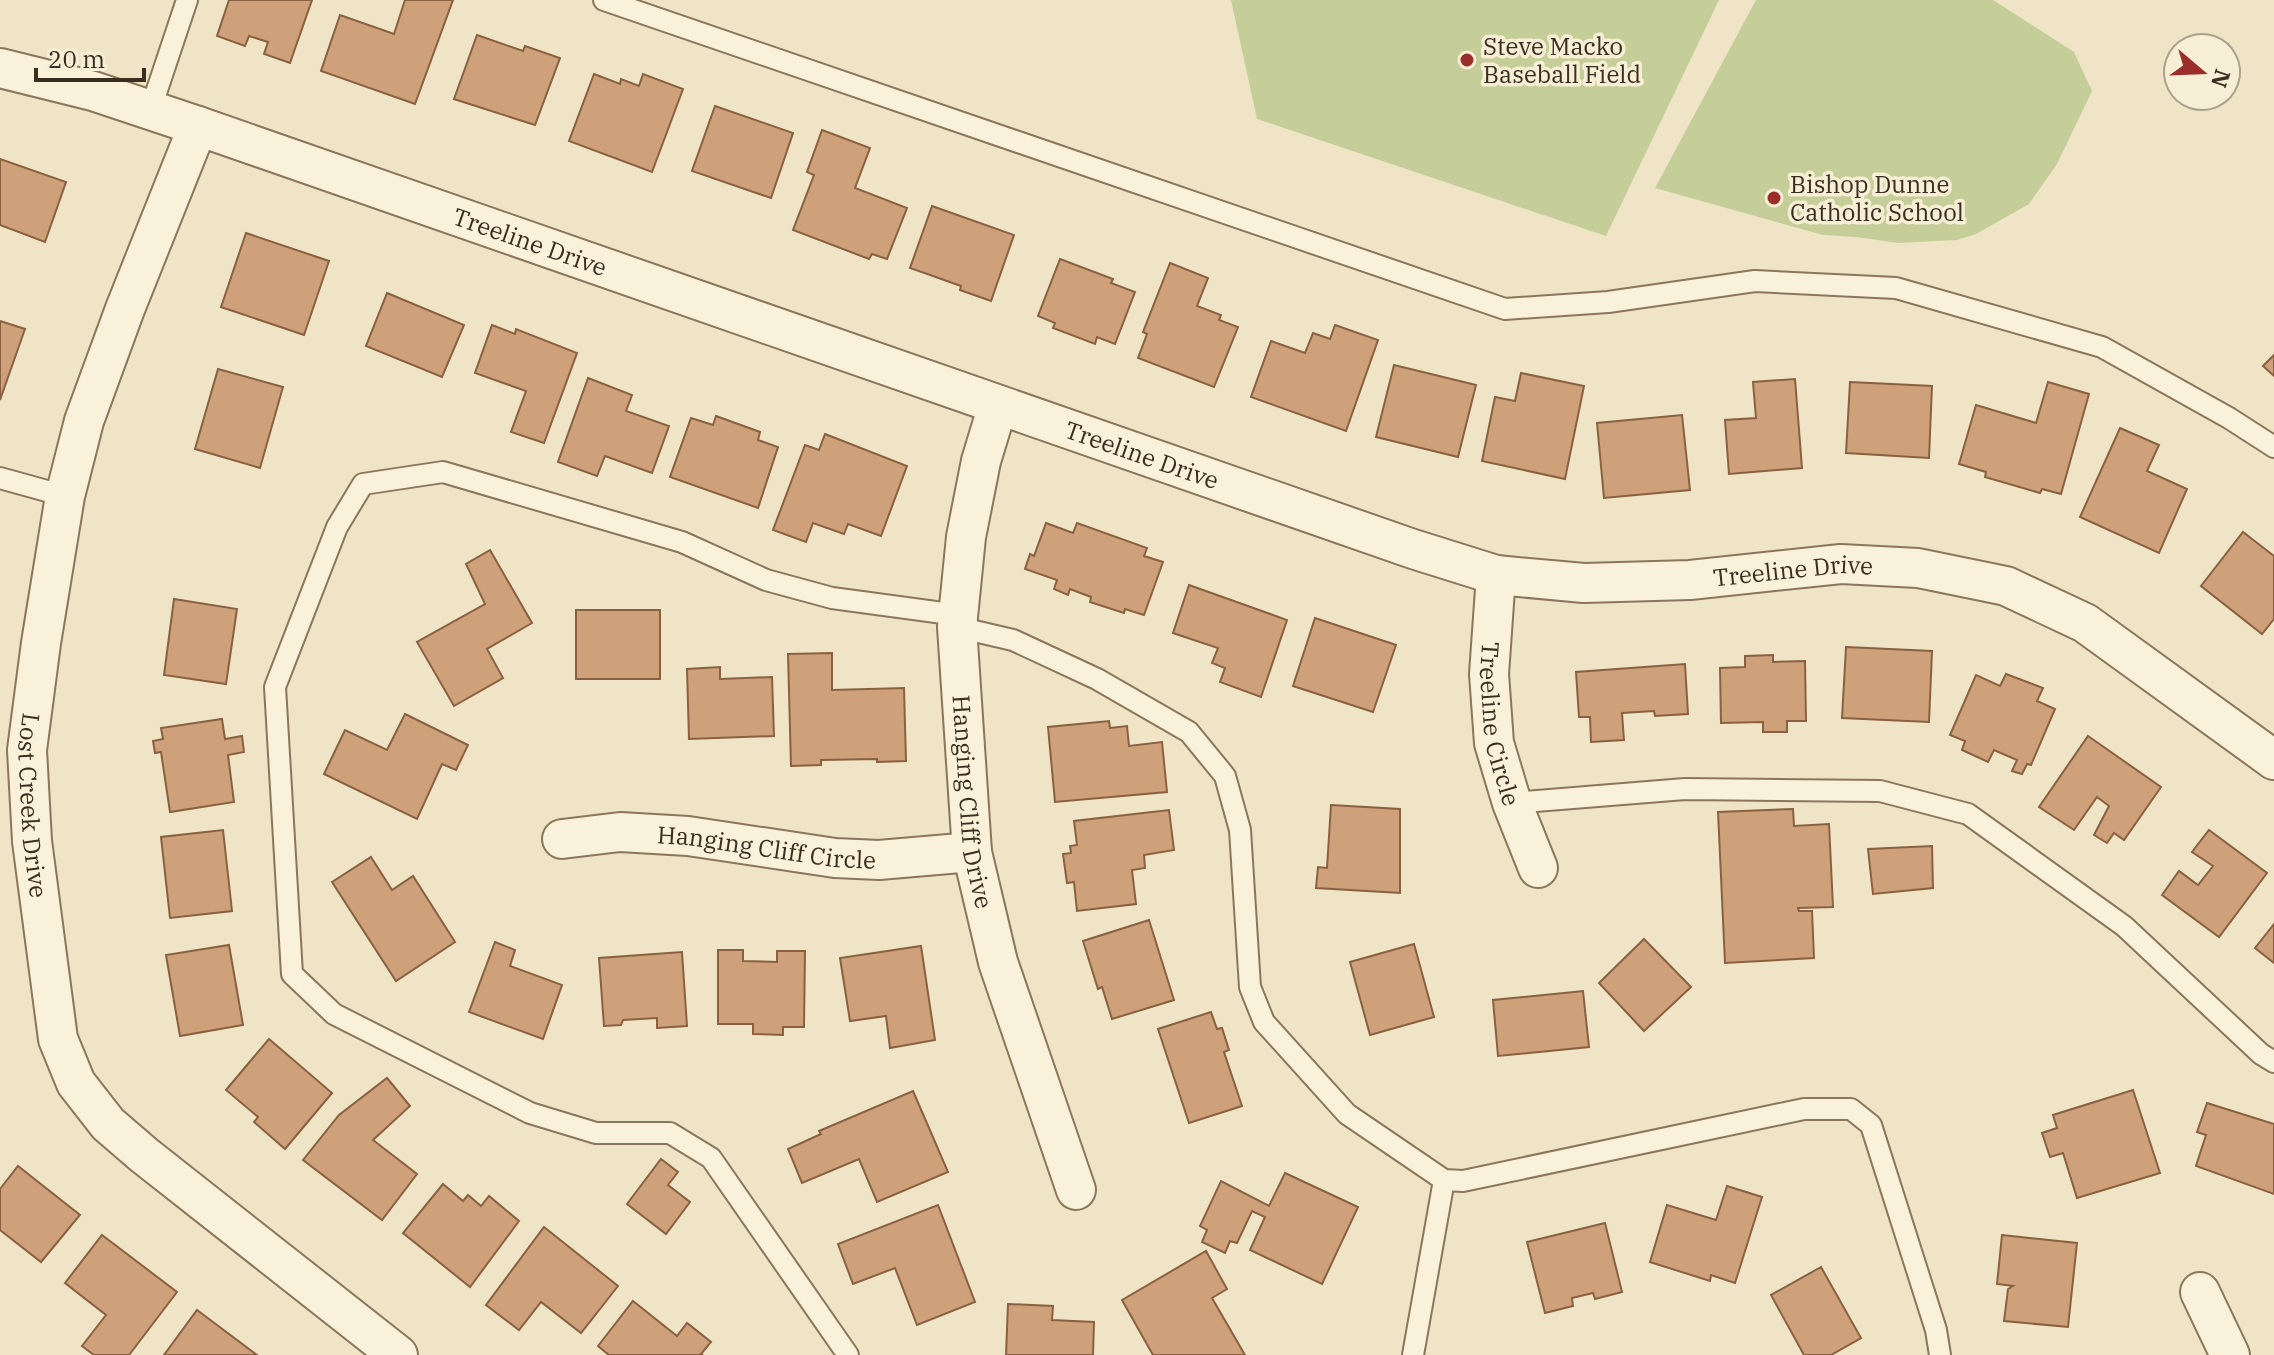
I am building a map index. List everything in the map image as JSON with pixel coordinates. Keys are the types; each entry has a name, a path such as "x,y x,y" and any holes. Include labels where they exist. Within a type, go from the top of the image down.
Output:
{"street":[{"name":"Treeline Drive","path":"0,68 93,91 198,126 1413,549 1496,575 1584,583 1690,580 1841,564 1918,568 2006,586 2085,623 2274,760"},
{"name":"Lost Creek Drive","path":"198,126 84,421 65,496 41,643 14,749 32,841 58,1039 76,1083 108,1124 398,1355"},
{"name":"Hanging Cliff Drive","path":"998,405 978,476 966,537 957,621 972,852 998,962 1076,1190"},
{"name":"Treeline Circle","path":"1496,575 1489,674 1494,743 1512,803 1538,868"},
{"name":"Hanging Cliff Circle","path":"562,839 620,832 688,836 835,858 879,860 972,852"},
{"path":"2200,1292 2230,1355"}],"lane":[{"path":"150,111 187,0"},
{"path":"604,0 1505,309 1608,302 1755,281 1896,288 2102,347 2229,418 2274,447"},
{"path":"848,1355 711,1158 670,1133 596,1133 530,1113 334,1014 292,974 275,687 337,527 363,484 443,472 682,542 766,580 832,598 957,621 1013,640 1097,679 1189,732 1225,776 1240,830 1250,987 1264,1022 1347,1114 1444,1180 1463,1181 1804,1109 1851,1109 1871,1125 1936,1330 1940,1355"},
{"path":"0,478 65,496"},
{"path":"1512,803 1685,789 1880,791 1968,814 2124,926 2261,1054 2274,1062"},
{"path":"1413,1355 1444,1180"}],"green space":[{"name":"Steve Macko Baseball Field","path":"1231,0 1719,0 1606,236 1257,119"},
{"path":"1756,0 1993,0 2074,52 2092,91 2057,164 2029,204 1976,234 1957,240 1898,243 1823,235 1655,188"}],"building":[{"path":"229,0 312,0 290,63 264,54 268,42 249,36 245,46 217,36"},
{"path":"405,0 453,0 415,104 321,71 340,15 394,34"},
{"path":"477,35 523,51 525,46 560,58 535,125 454,99"},
{"path":"594,74 620,84 621,79 639,86 643,74 683,89 652,172 569,141"},
{"path":"715,106 793,133 771,198 692,171"},
{"path":"822,130 870,148 855,188 907,208 887,259 872,254 869,259 793,230 814,175 807,172"},
{"path":"0,159 66,182 45,242 0,225"},
{"path":"932,206 1014,235 991,301 960,290 961,286 910,268"},
{"path":"246,233 329,261 304,335 221,307"},
{"path":"1060,259 1113,279 1111,283 1135,292 1115,344 1097,337 1095,344 1053,328 1055,323 1038,316"},
{"path":"1170,263 1208,278 1197,306 1221,315 1219,320 1238,327 1214,387 1138,358 1147,334 1143,332"},
{"path":"387,293 464,325 442,377 366,346"},
{"path":"0,321 25,329 0,400"},
{"path":"492,325 515,334 516,329 577,353 544,443 511,432 526,391 475,373"},
{"path":"1335,325 1378,340 1346,431 1251,397 1271,341 1305,353 1313,333 1330,339"},
{"path":"2274,355 2274,376 2263,366"},
{"path":"1394,365 1476,385 1458,457 1376,437"},
{"path":"218,369 283,387 260,468 195,449"},
{"path":"1521,373 1584,386 1565,479 1482,461 1495,397 1515,401"},
{"path":"588,378 632,395 626,411 669,426 652,473 605,456 597,476 558,462"},
{"path":"1795,379 1802,468 1729,474 1725,420 1756,418 1753,382"},
{"path":"1850,382 1932,386 1929,458 1846,453"},
{"path":"2048,382 2089,394 2061,494 2042,489 2040,493 1985,477 1986,472 1959,464 1976,405 2036,423"},
{"path":"1682,415 1690,490 1604,498 1597,423"},
{"path":"716,416 760,432 758,440 778,447 758,508 670,477 691,418 713,425"},
{"path":"2120,428 2159,445 2147,471 2187,489 2159,553 2080,517"},
{"path":"825,434 907,466 881,536 848,524 844,534 813,523 806,542 773,530 805,445 819,450"},
{"path":"1046,523 1073,533 1077,523 1147,548 1144,556 1163,562 1144,615 1125,609 1124,613 1090,602 1091,597 1070,589 1068,595 1054,589 1057,580 1025,569 1030,554 1034,556"},
{"path":"2243,532 2274,556 2274,619 2262,634 2201,586"},
{"path":"490,550 532,623 487,649 503,678 454,706 417,642 485,604 466,564"},
{"path":"1189,585 1287,620 1261,697 1220,682 1225,668 1212,663 1218,648 1173,633"},
{"path":"174,599 237,609 226,684 164,675"},
{"path":"576,610 660,610 660,679 576,679"},
{"path":"1315,618 1396,645 1373,712 1293,686"},
{"path":"1846,647 1932,651 1929,722 1842,718"},
{"path":"832,653 832,690 904,688 906,761 821,760 821,765 791,766 788,654"},
{"path":"1773,655 1773,662 1805,661 1806,721 1787,721 1787,732 1763,732 1763,722 1721,723 1720,668 1745,667 1745,656"},
{"path":"1685,664 1688,714 1655,716 1654,711 1622,713 1624,740 1591,742 1590,717 1579,717 1576,672"},
{"path":"720,667 720,679 772,677 774,736 689,739 687,669"},
{"path":"2006,674 2043,688 2037,701 2055,709 2031,765 2027,764 2022,774 2012,771 2017,760 1994,750 1988,762 1962,750 1965,741 1950,735 1976,675 2000,686"},
{"path":"405,714 468,745 456,770 442,764 417,819 324,774 345,730 387,750"},
{"path":"222,719 225,739 242,736 244,752 228,755 234,802 170,812 161,752 155,753 153,741 163,739 161,728"},
{"path":"1109,721 1110,728 1127,726 1129,746 1162,742 1167,792 1055,802 1048,727"},
{"path":"2088,736 2161,787 2124,840 2114,833 2107,843 2094,835 2109,806 2097,797 2074,830 2039,807"},
{"path":"1331,805 1400,809 1400,893 1316,888 1318,867 1327,868"},
{"path":"1793,809 1794,826 1829,824 1833,907 1798,908 1799,911 1812,911 1814,958 1725,963 1718,812"},
{"path":"1169,810 1174,850 1144,855 1145,868 1132,870 1136,904 1077,911 1074,882 1067,883 1063,854 1071,853 1070,846 1077,845 1074,821"},
{"path":"223,830 232,911 170,918 161,837"},
{"path":"2209,830 2267,873 2219,937 2162,895 2179,871 2198,885 2213,866 2192,852"},
{"path":"1932,846 1933,888 1873,894 1868,849"},
{"path":"371,857 392,890 413,876 455,942 396,981 332,882"},
{"path":"1149,920 1174,1000 1112,1019 1102,987 1098,989 1083,941"},
{"path":"2274,924 2274,963 2255,948"},
{"path":"1644,939 1691,987 1644,1031 1599,983"},
{"path":"495,942 515,950 510,966 562,985 543,1039 469,1012"},
{"path":"1414,944 1434,1017 1370,1035 1350,962"},
{"path":"229,945 243,1025 180,1036 166,955"},
{"path":"921,946 935,1040 890,1048 886,1016 850,1021 840,958"},
{"path":"718,950 743,950 743,961 777,962 777,951 805,951 804,1027 783,1027 783,1035 753,1034 753,1024 718,1024"},
{"path":"682,952 687,1026 657,1028 657,1018 623,1020 621,1025 604,1026 599,958"},
{"path":"1583,991 1589,1047 1498,1056 1493,1000"},
{"path":"1211,1012 1217,1029 1222,1028 1229,1050 1224,1052 1242,1106 1189,1123 1158,1029"},
{"path":"269,1039 332,1093 285,1149 254,1122 258,1117 226,1090"},
{"path":"387,1078 410,1106 373,1140 417,1174 382,1220 303,1160 339,1115"},
{"path":"2133,1090 2160,1173 2077,1198 2063,1153 2050,1157 2042,1133 2057,1128 2053,1115"},
{"path":"913,1091 948,1172 877,1202 859,1159 802,1183 788,1149 821,1134 819,1131"},
{"path":"2207,1103 2274,1124 2274,1194 2196,1166 2206,1135 2197,1132"},
{"path":"661,1159 678,1172 668,1185 690,1202 666,1234 627,1204"},
{"path":"18,1166 80,1215 41,1262 0,1230 0,1189"},
{"path":"1285,1173 1358,1207 1322,1284 1250,1250 1265,1217 1252,1211 1237,1243 1230,1241 1225,1253 1202,1242 1207,1230 1200,1226 1221,1181 1269,1206"},
{"path":"443,1184 463,1201 468,1195 481,1206 489,1196 519,1221 470,1287 403,1233"},
{"path":"1727,1186 1762,1197 1735,1283 1711,1275 1710,1281 1650,1262 1667,1205 1716,1220"},
{"path":"938,1205 975,1302 917,1325 895,1268 853,1284 838,1244"},
{"path":"1605,1223 1622,1292 1595,1299 1593,1293 1572,1298 1573,1306 1545,1313 1527,1242"},
{"path":"544,1227 618,1286 581,1333 541,1302 519,1330 486,1305"},
{"path":"102,1235 177,1292 129,1355 94,1355 82,1346 106,1315 65,1283"},
{"path":"2002,1235 2077,1243 2068,1327 2004,1321 2008,1289 2013,1286 1997,1284"},
{"path":"1206,1251 1227,1289 1212,1298 1245,1355 1153,1355 1122,1300"},
{"path":"1821,1267 1861,1338 1831,1355 1804,1355 1771,1295"},
{"path":"633,1301 677,1336 687,1323 711,1342 703,1355 609,1355 598,1346"},
{"path":"1008,1304 1053,1306 1052,1320 1094,1322 1093,1355 1006,1355"},
{"path":"197,1310 257,1355 164,1355"}],"place":[{"name":"Steve Macko Baseball Field","path":"1467,60"},
{"name":"Bishop Dunne Catholic School","path":"1774,198"}]}
